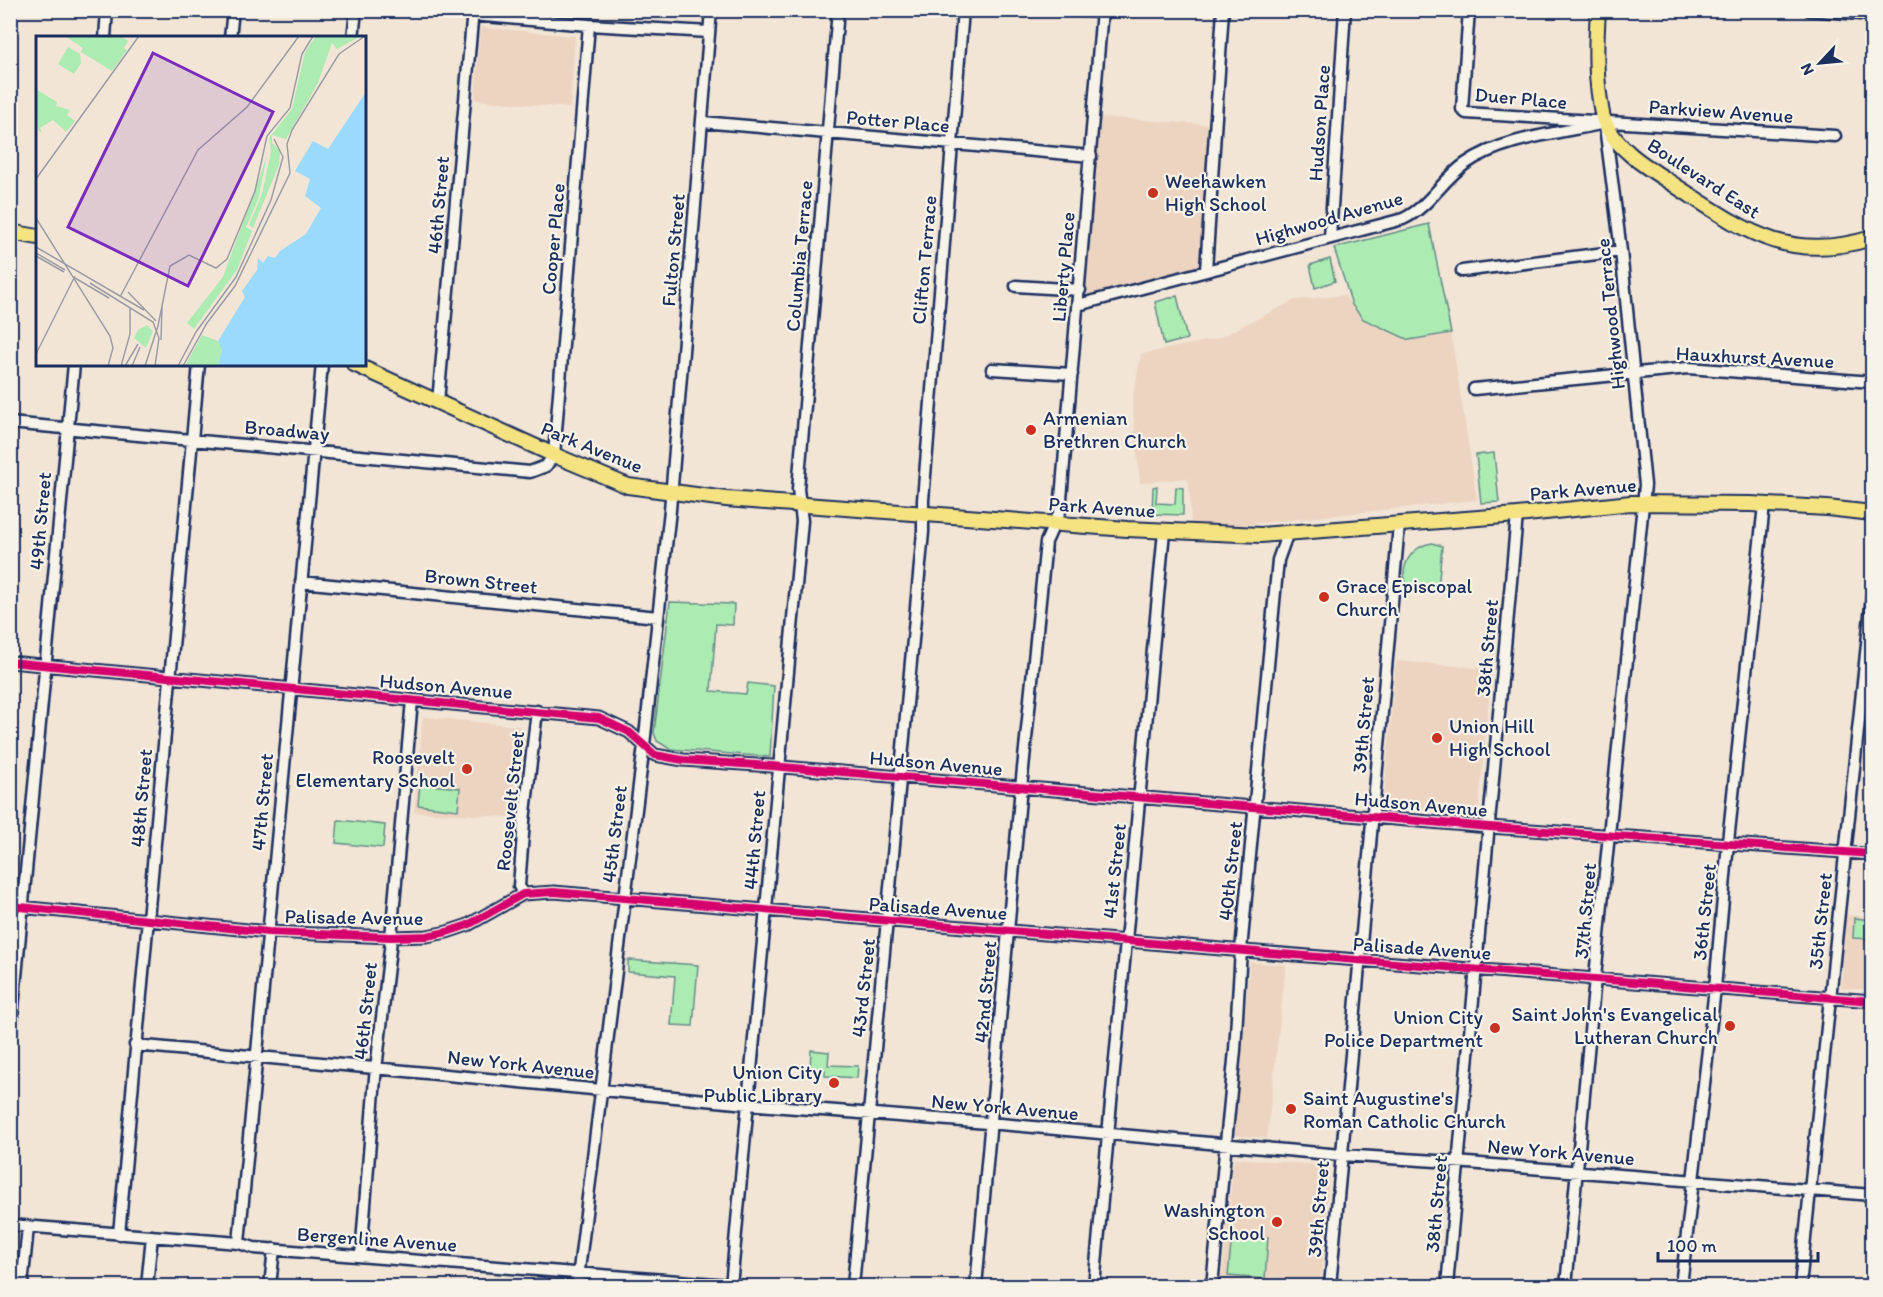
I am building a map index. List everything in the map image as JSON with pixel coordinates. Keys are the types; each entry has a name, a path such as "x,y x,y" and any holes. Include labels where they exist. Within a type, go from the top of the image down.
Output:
{"main road":[{"name":"Boulevard East","path":"1598,10 1595,72 1605,123 1635,159 1732,222 1758,236 1794,246 1821,248 1872,238"},
{"path":"10,232 36,237"},
{"name":"Park Avenue","path":"358,366 628,486 672,493 800,505 1164,531 1261,535 1645,503 1702,502 1827,508 1872,513"}],"street":[{"path":"105,36 107,10"},
{"path":"230,36 233,10"},
{"path":"353,36 356,10"},
{"name":"Fulton Street","path":"672,493 711,10"},
{"name":"Columbia Terrace","path":"800,505 798,489 838,10"},
{"name":"Clifton Terrace","path":"924,513 922,500 963,10"},
{"path":"1075,10 1102,11"},
{"path":"1206,270 1223,10"},
{"name":"Hudson Place","path":"1330,237 1345,10"},
{"name":"Duer Place","path":"1469,10 1462,109 1466,113 1605,123"},
{"path":"1809,10 1872,15"},
{"name":"Liberty Place","path":"1053,523 1060,511 1102,11"},
{"path":"473,13 589,25 709,32"},
{"name":"46th Street","path":"438,402 473,13"},
{"name":"Cooper Place","path":"554,455 589,25"},
{"name":"Potter Place","path":"702,122 1091,156"},
{"name":"Highwood Avenue","path":"1078,305 1403,219 1415,213 1463,165 1490,149 1605,123"},
{"name":"Parkview Avenue","path":"1605,123 1835,136"},
{"name":"Highwood Terrace","path":"1605,123 1635,373 1646,485 1645,503"},
{"path":"1462,271 1621,251"},
{"path":"1016,286 1080,290"},
{"name":"49th Street","path":"10,1040 74,366"},
{"name":"48th Street","path":"119,1234 199,366"},
{"name":"47th Street","path":"239,1243 322,366"},
{"name":"Hauxhurst Avenue","path":"1474,389 1688,368 1872,382"},
{"path":"992,369 1072,374"},
{"name":"Broadway","path":"10,423 530,472 546,466 554,455"},
{"name":"45th Street","path":"577,1287 644,745 672,493"},
{"name":"37th Street","path":"1566,1287 1645,503"},
{"name":"44th Street","path":"731,1286 802,521 800,505"},
{"name":"36th Street","path":"1681,1287 1715,988 1764,506"},
{"name":"43rd Street","path":"854,1287 924,513"},
{"name":"38th Street","path":"1447,1287 1516,515"},
{"name":"42nd Street","path":"976,1287 1021,787 1046,542 1053,523"},
{"name":"39th Street","path":"1330,1287 1399,525"},
{"name":"41st Street","path":"1094,1287 1164,531"},
{"name":"40th Street","path":"1212,1287 1278,560 1287,532"},
{"name":"Brown Street","path":"301,582 658,616"},
{"name":"35th Street","path":"1800,1287 1872,596"},
{"name":"Hudson Avenue","path":"10,662 599,718 628,732 655,755 683,760 1489,827 1872,854"},
{"name":"46th Street","path":"361,1256 376,1068 391,937 412,700"},
{"name":"Roosevelt Street","path":"523,894 519,886 537,711"},
{"name":"Palisade Avenue","path":"10,906 268,933 391,937 427,936 447,932 468,924 523,894 554,892 1872,1001"},
{"name":"New York Avenue","path":"135,1044 258,1058 747,1104 1226,1143 1341,1155 1458,1162 1872,1195"},
{"name":"Bergenline Avenue","path":"10,1225 239,1243 254,1248 578,1273 686,1285 742,1287"},
{"path":"22,1287 28,1227"},
{"path":"147,1287 152,1236"},
{"path":"270,1287 274,1249"}],"shaded area":[{"path":"480,27 575,36 570,108 475,100"},
{"path":"1098,117 1216,125 1206,265 1083,296"},
{"path":"1344,295 1363,319 1409,340 1451,333 1477,500 1242,525 1191,524 1187,478 1140,483 1132,402 1141,354 1216,339 1295,300"},
{"name":"Union Hill High School","path":"1396,661 1492,669 1478,814 1383,806"},
{"name":"Roosevelt Elementary School","path":"423,717 520,726 511,817 414,812"},
{"path":"1846,915 1872,917 1872,990 1841,988"},
{"path":"1250,962 1286,965 1267,1138 1233,1135"},
{"name":"Washington School","path":"1234,1158 1330,1166 1321,1282 1269,1277 1268,1281 1222,1278"}],"green space":[{"path":"1429,224 1451,333 1409,340 1363,319 1352,305 1334,248"},
{"path":"1330,259 1335,281 1315,288 1310,265"},
{"path":"1177,296 1187,339 1164,345 1155,302"},
{"path":"1494,453 1499,502 1481,503 1476,455"},
{"path":"1157,486 1156,503 1175,504 1176,487 1183,488 1183,515 1152,514 1153,487"},
{"path":"1432,543 1442,546 1438,589 1407,586 1404,571 1409,558 1418,548"},
{"path":"670,602 734,604 733,625 716,624 711,691 746,694 748,683 774,686 770,757 670,749 657,741 654,733"},
{"path":"420,784 460,788 458,810 418,805"},
{"path":"338,820 385,825 383,848 336,843"},
{"path":"1854,918 1872,920 1872,939 1853,938"},
{"path":"628,960 698,965 693,1026 671,1025 675,976 628,972"},
{"path":"811,1050 829,1052 828,1065 858,1066 857,1078 825,1076 825,1070 810,1069"},
{"path":"1232,1234 1268,1237 1265,1279 1228,1276"}],"cycle path":[{"path":"10,662 599,718 629,732 655,755 683,760 1489,827 1872,854"},
{"path":"10,906 268,932 391,937 427,936 447,932 468,925 523,894 554,892 1233,950 1872,1001"}],"place":[{"name":"Weehawken High School","path":"1153,193"},
{"name":"Armenian Brethren Church","path":"1031,430"},
{"name":"Grace Episcopal Church","path":"1324,597"},
{"name":"Union Hill High School","path":"1437,738"},
{"name":"Roosevelt Elementary School","path":"467,769"},
{"name":"Saint John's Evangelical Lutheran Church","path":"1730,1026"},
{"name":"Union City Police Department","path":"1495,1028"},
{"name":"Union City Public Library","path":"834,1083"},
{"name":"Saint Augustine's Roman Catholic Church","path":"1291,1109"},
{"name":"Washington School","path":"1277,1222"}]}
